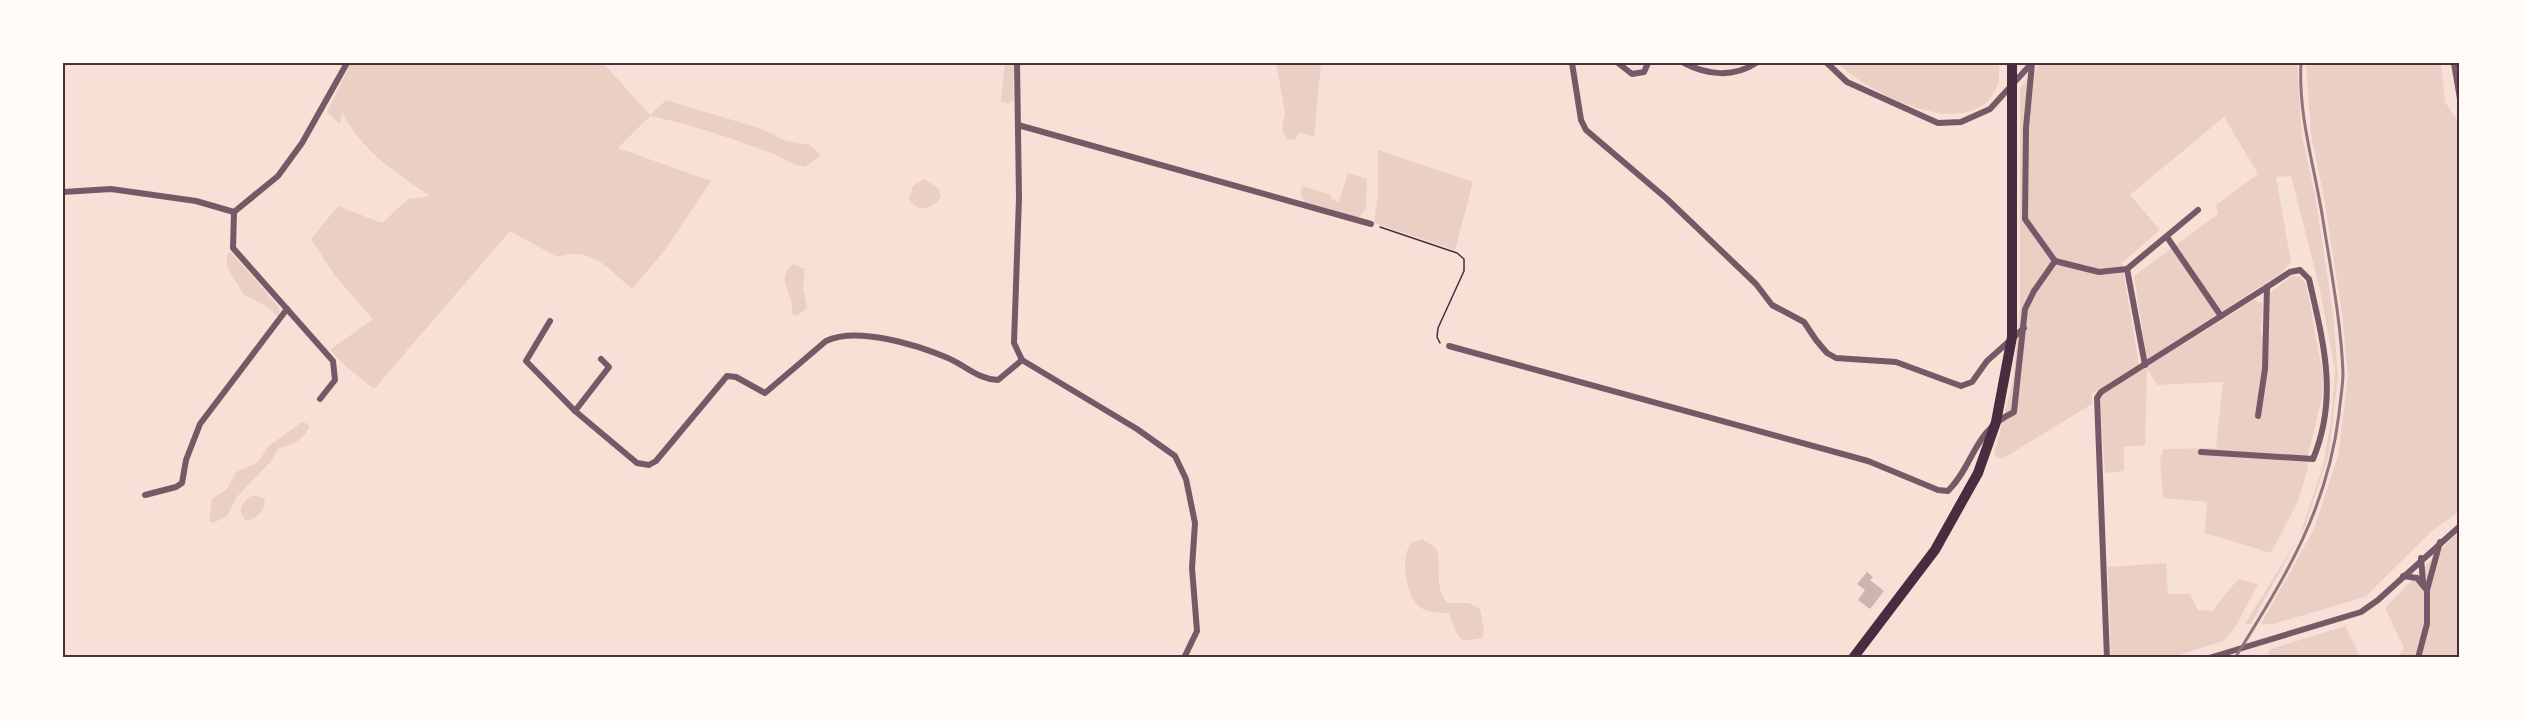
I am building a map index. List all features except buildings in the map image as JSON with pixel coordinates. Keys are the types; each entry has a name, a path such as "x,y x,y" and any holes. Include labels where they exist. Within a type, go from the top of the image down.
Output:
{"main road":[{"path":"1852,658 1913,582 1958,512 1978,473 1996,422 2012,337 2012,63"}],"street":[{"path":"320,399 335,380 333,361 233,248 234,212 278,176 302,143 347,63"},
{"path":"1017,63 1017,263 1013,330 1017,353 1022,360 1137,429 1175,456 1186,479 1195,523 1192,568 1197,606 1197,631 1184,658"},
{"path":"1572,63 1581,120 1586,130 1667,199 1756,285 1772,305 1804,322 1827,353 1836,358 1896,362 1961,386 1972,382 1987,361 2024,328"},
{"path":"1618,63 1632,74 1644,72 1648,63"},
{"path":"1684,63 1701,72 1731,73 1756,63"},
{"path":"1827,63 1847,82 1938,123 1961,122 1990,109 2032,63"},
{"path":"2032,63 2026,128 2025,219 2055,261 2099,272 2127,269 2198,210"},
{"path":"2454,63 2460,99"},
{"path":"1018,125 1371,224"},
{"path":"63,192 111,189 196,201 234,212"},
{"path":"2167,237 2221,316"},
{"path":"1449,346 1868,461 1938,490 1948,491 1957,482 1971,451 1982,436 2002,418 2014,412 2025,309 2034,291 2055,261"},
{"path":"2127,269 2145,365"},
{"path":"2107,658 2097,398 2101,392 2290,272 2300,270 2310,279 2329,373 2325,411 2313,459 2201,452"},
{"path":"2258,416 2265,369 2267,287"},
{"path":"145,495 176,487 182,483 186,460 200,424 287,309"},
{"path":"550,321 526,361 575,411 637,463 649,465 656,461 727,376 736,377 765,393 826,341 836,336 874,337 914,346 949,359 985,380 998,380 1022,360"},
{"path":"575,411 609,367 601,359"},
{"path":"2209,658 2361,612 2378,600 2421,558 2460,526"},
{"path":"2418,658 2427,624 2427,590 2441,541"},
{"path":"2421,558 2429,568 2430,575"},
{"path":"2421,558 2423,582 2427,590"},
{"path":"2403,577 2410,576 2423,582"},
{"path":"667,658 692,658"}],"path":[{"path":"1371,224 1457,253 1464,259 1464,271 1438,328 1437,337 1440,343 1449,346"}],"shaded area":[{"path":"351,63 603,63 650,115 666,100 762,129 786,141 810,145 821,155 805,167 800,166 723,136 650,116 618,148 711,181 665,250 632,289 607,267 590,257 569,254 557,257 510,231 374,389 346,367 330,350 373,319 335,276 311,239 338,206 382,223 408,199 430,196 370,150 360,140 342,113 340,124 327,112"},
{"path":"1005,63 1014,63 1013,101 1008,104 1001,101"},
{"path":"1276,63 1321,63 1314,137 1299,132 1296,139 1287,140 1282,129 1285,112"},
{"path":"1838,63 1999,63 1999,78 1997,86 1984,104 1966,112 1944,113 1919,109 1895,100 1872,88"},
{"path":"2040,63 2297,63 2302,136 2315,194 2333,314 2338,375 2329,454 2305,526 2251,624 2245,624 2300,535 2323,466 2331,420 2335,370 2320,290 2291,176 2276,177 2291,262 2283,272 2147,359 2134,276 2218,214 2216,205 2258,174 2224,117 2130,195 2160,230 2122,263 2139,365 2092,394 2092,404 2002,459 1994,455 2013,380 2020,310 2020,88"},
{"path":"2306,63 2441,63 2445,102 2460,124 2460,511 2433,530 2365,597 2273,624 2261,624 2314,529 2338,456 2348,376 2342,313 2323,192 2311,135"},
{"path":"1378,150 1473,182 1455,250 1374,223 1378,193"},
{"path":"1348,173 1367,179 1366,208 1358,219 1307,205 1304,201 1301,194 1303,186 1331,195 1331,199 1339,202"},
{"path":"924,179 939,189 941,196 930,207 920,208 909,198 913,186"},
{"path":"231,252 277,305 280,311 278,316 265,305 244,295 227,267 227,255"},
{"path":"793,264 805,269 803,288 807,308 797,316 792,314 791,299 785,281 786,273"},
{"path":"2291,276 2300,277 2306,284 2323,375 2322,397 2308,455 2308,468 2298,501 2271,553 2205,533 2207,502 2163,498 2160,459 2163,449 2216,448 2223,382 2157,385 2147,369 2145,445 2124,447 2124,471 2105,473 2100,402 2103,394 2254,300 2263,303 2261,335 2269,335 2270,293"},
{"path":"302,422 308,424 309,428 303,436 289,446 279,448 271,461 236,498 227,516 213,523 209,521 212,499 227,489 236,472 257,463 269,446"},
{"path":"253,495 265,499 264,507 254,518 246,521 241,513 242,506"},
{"path":"2460,530 2460,658 2397,658 2404,648 2385,608"},
{"path":"1422,539 1436,548 1440,589 1447,603 1469,603 1480,609 1484,630 1482,638 1463,641 1457,634 1449,614 1427,611 1416,603 1408,587 1405,559 1410,545"},
{"path":"2166,563 2168,594 2190,594 2198,610 2212,611 2238,579 2258,584 2234,629 2223,641 2169,658 2111,658 2108,567"},
{"path":"2345,626 2361,658 2266,658 2271,649"}],"railway":[{"path":"2235,658 2287,571 2314,512 2325,482 2333,449 2342,388 2342,354 2338,316 2302,103 2301,63"}]}
